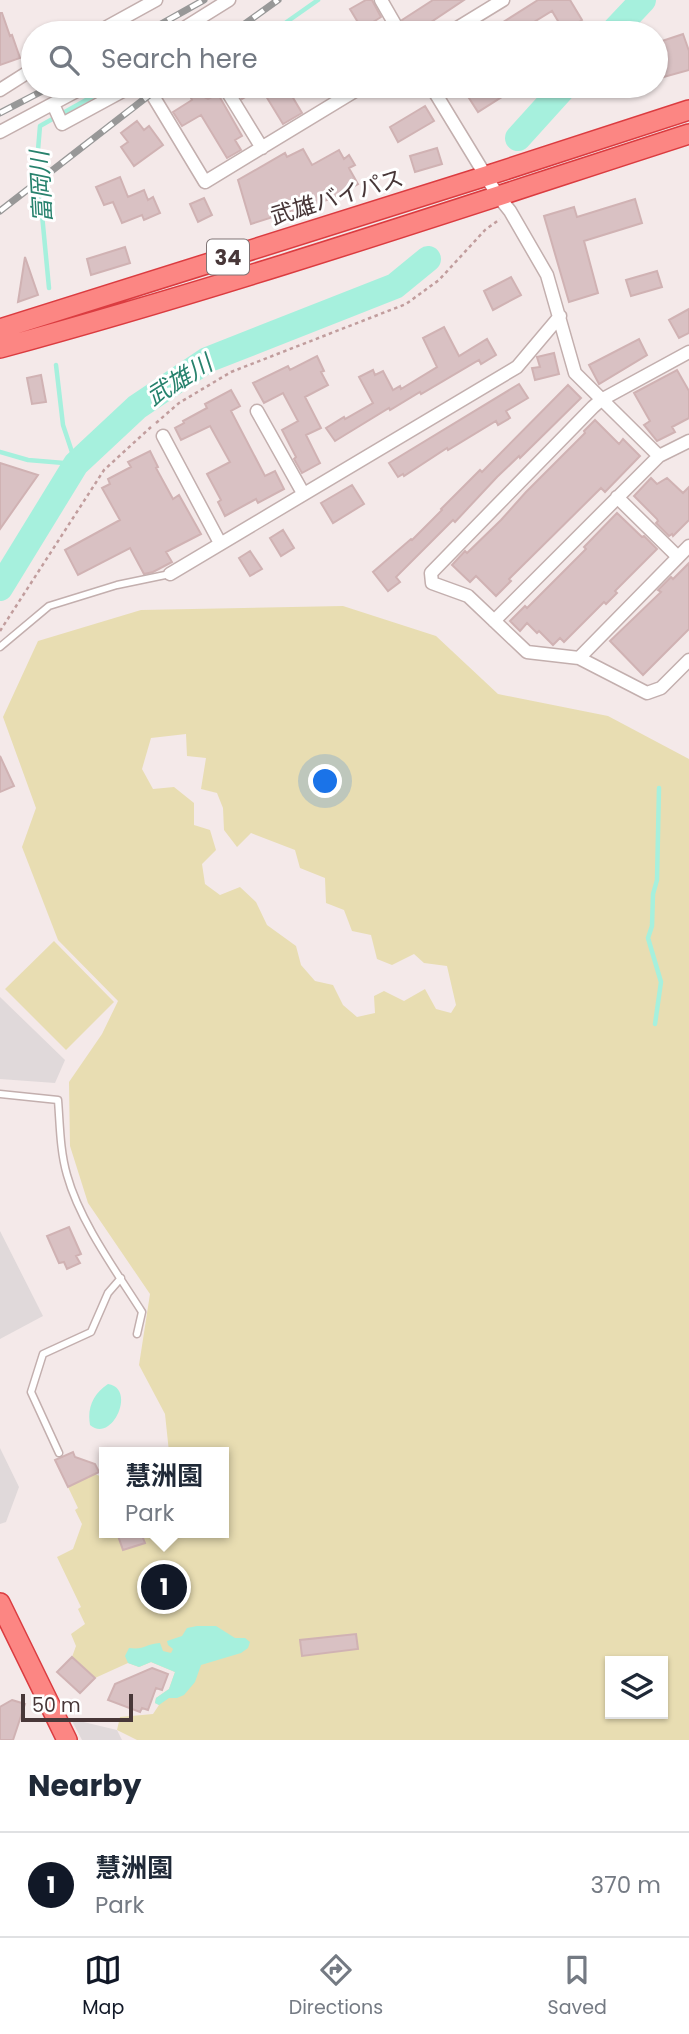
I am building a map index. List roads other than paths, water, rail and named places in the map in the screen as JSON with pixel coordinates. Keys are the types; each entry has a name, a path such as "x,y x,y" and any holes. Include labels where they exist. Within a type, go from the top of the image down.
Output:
{"highway":[{"name":"武雄バイパス","path":"0,329 689,110"},
{"name":"武雄バイパス","path":"0,348 100,321 689,134"},
{"path":"0,1603 67,1740"}],"street":[{"path":"118,21 156,0"},
{"path":"195,21 229,0"},
{"path":"381,0 393,21"},
{"path":"469,21 503,0"},
{"path":"0,90 21,77"},
{"path":"0,132 64,98"},
{"path":"53,104 62,124 110,98"},
{"path":"153,98 205,182 343,98"},
{"path":"231,98 262,148"},
{"path":"438,98 547,275 575,373 659,456"},
{"path":"170,574 517,367 560,317"},
{"path":"689,352 601,400 431,573 432,583 468,596 527,652 579,658 647,694 661,688 689,660"},
{"path":"257,411 303,494"},
{"path":"163,436 220,543"},
{"path":"494,621 659,456 689,440"},
{"path":"617,497 678,557"},
{"path":"579,658 689,546"}],"lane":[{"path":"0,647 49,606 117,585 170,574"},
{"path":"0,1094 58,1100 60,1139 67,1176 87,1222 142,1312 137,1334"},
{"path":"59,1453 31,1392 43,1354 91,1332 108,1293 121,1278"}],"waterway":[{"name":"富岡川","path":"288,21 318,0"},
{"name":"武雄川","path":"623,21 643,0"},
{"name":"富岡川","path":"49,288 37,162 40,126 90,98"},
{"name":"武雄川","path":"518,138 554,98"},
{"name":"武雄川","path":"0,588 76,464 137,407 207,360 395,286 428,259"},
{"name":"富岡川","path":"0,452 28,460 76,464 63,425 56,365"},
{"path":"655,1024 661,982 648,938 652,926 653,894 657,880 659,788"}],"railway":[{"path":"166,21 204,0"},
{"path":"249,21 278,0"},
{"path":"0,113 29,98"},
{"path":"0,211 146,98"}],"place":[{"name":"慧洲園","path":"164,1587"}]}
